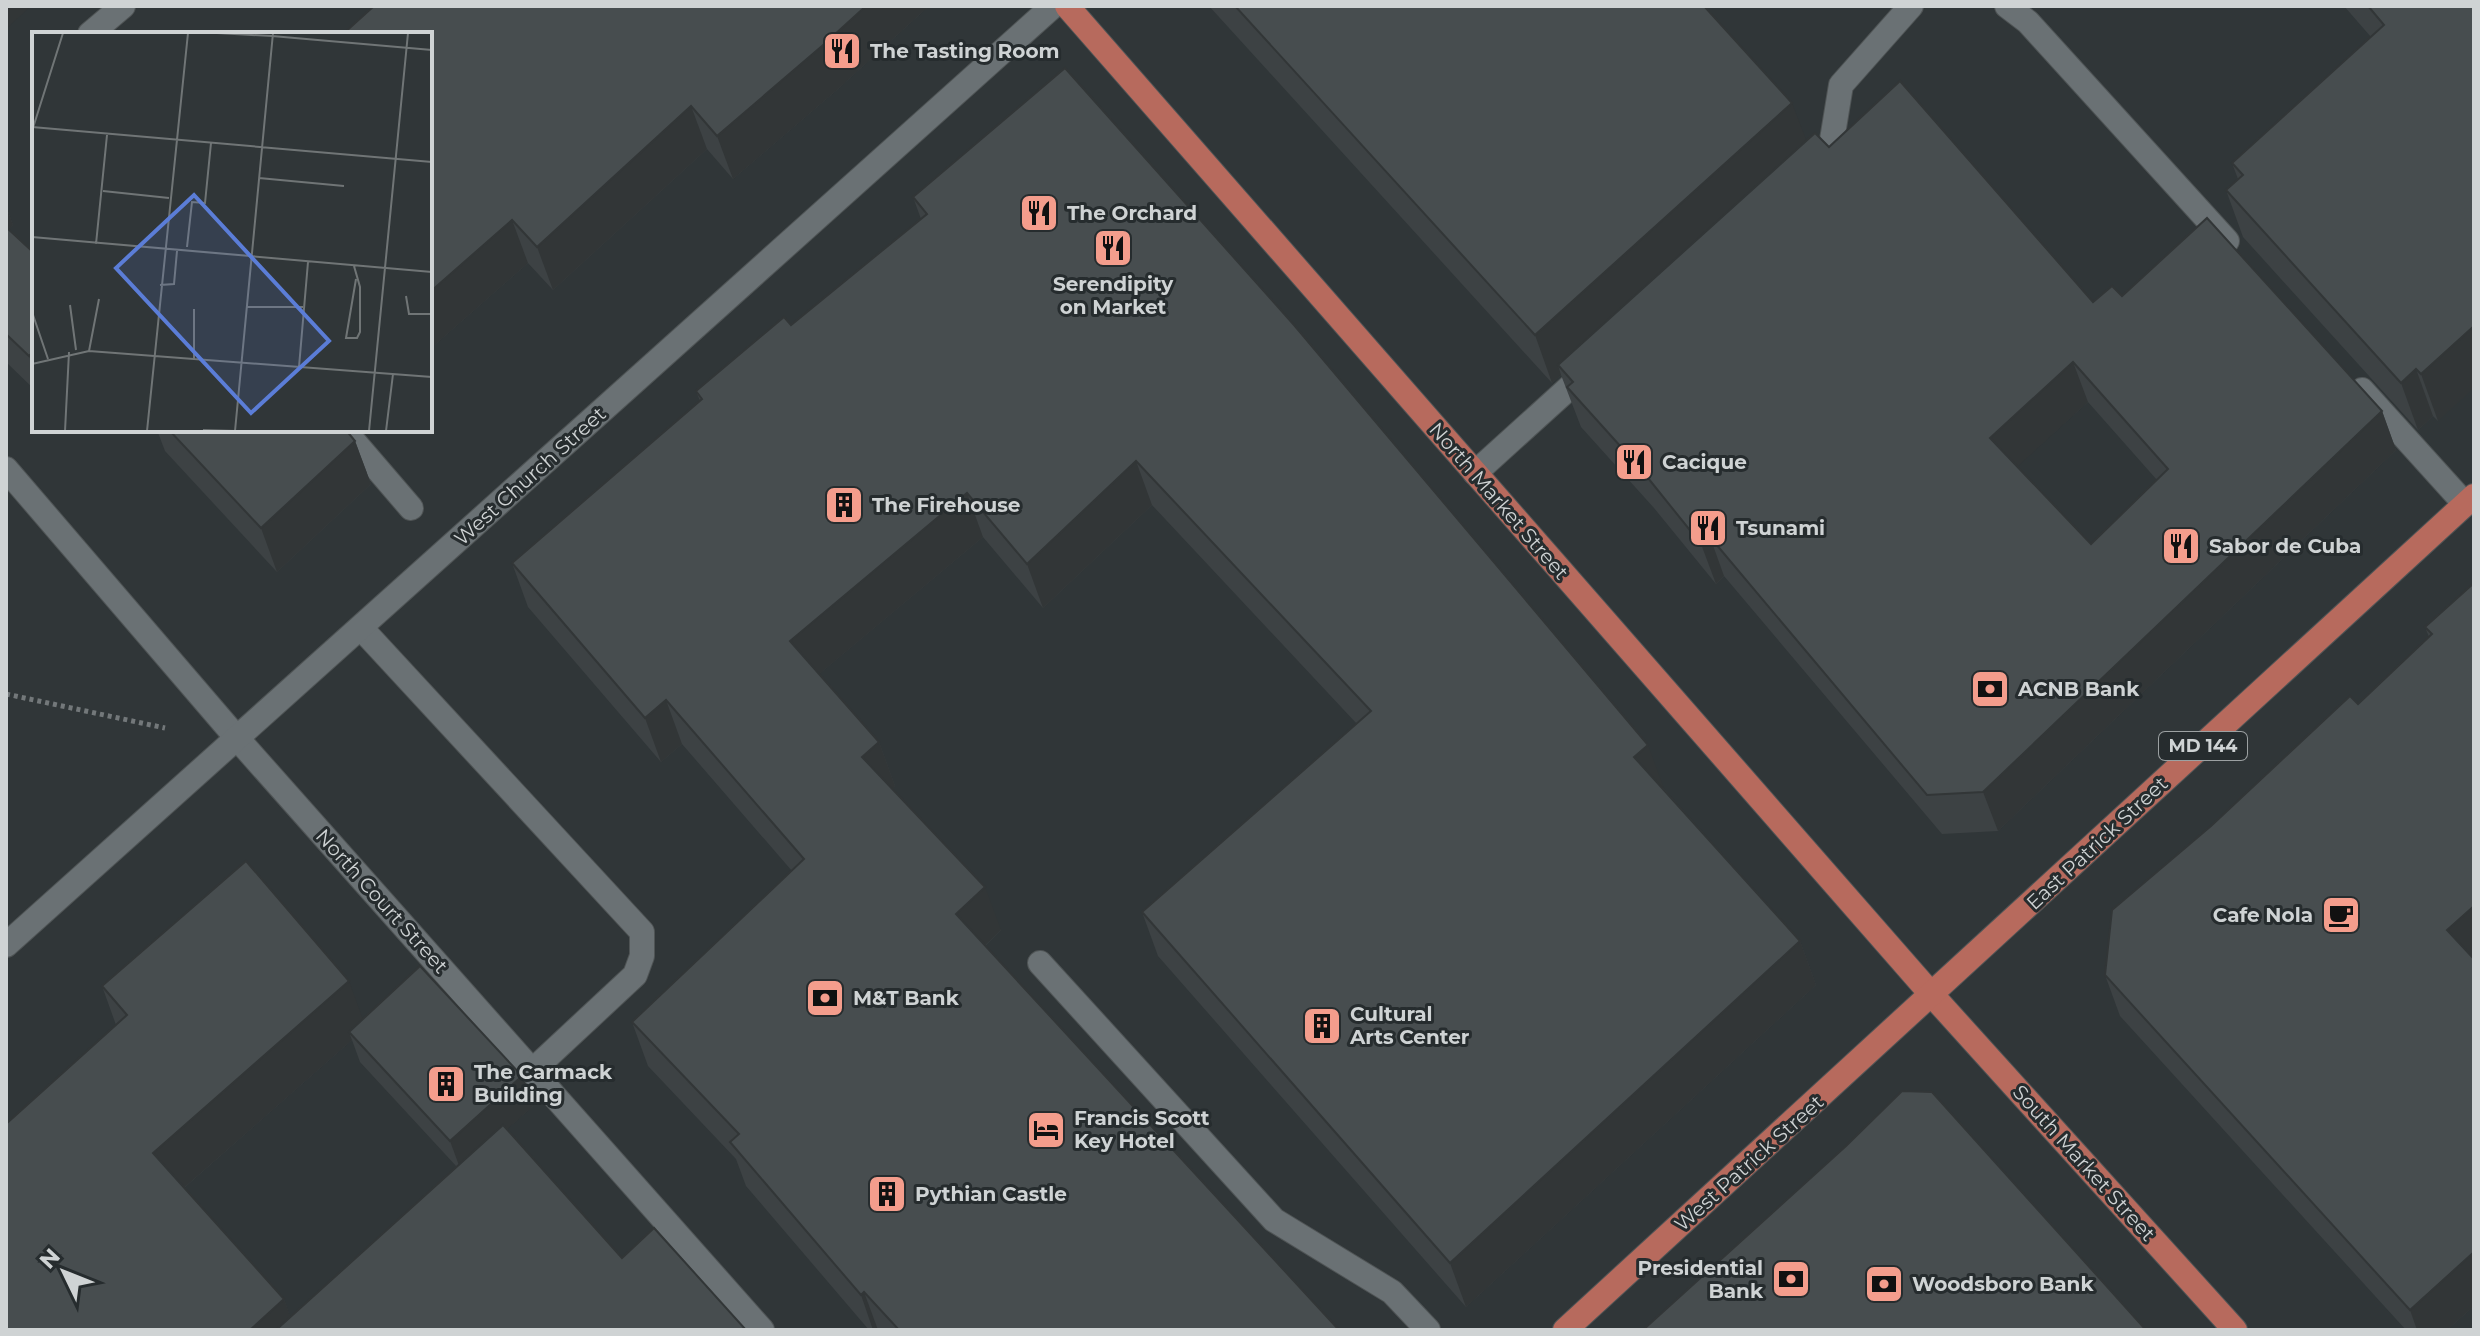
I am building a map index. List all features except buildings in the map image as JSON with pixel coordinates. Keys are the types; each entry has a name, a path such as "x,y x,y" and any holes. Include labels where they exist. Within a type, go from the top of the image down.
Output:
{"main road":[{"name":"North Market Street","path":"1067,6 1932,995"},
{"name":"East Patrick Street","path":"1932,995 2470,500"},
{"name":"West Patrick Street","path":"1565,1330 1932,995"},
{"name":"South Market Street","path":"1932,995 2235,1330"}],"street":[{"path":"92,32 123,6"},
{"name":"West Church Street","path":"6,945 1053,6"},
{"path":"1795,184 1830,152 1841,85 1911,6"},
{"path":"2007,6 2028,22 2241,257"},
{"path":"1475,473 1605,355"},
{"path":"2348,375 2470,500"},
{"path":"346,432 411,508"},
{"name":"North Court Street","path":"6,469 236,737 762,1330"},
{"path":"361,628 642,932 642,956 635,975 532,1071"},
{"path":"1040,963 1274,1220 1392,1292 1428,1330"}],"path":[{"path":"6,694 168,729"}],"place":[{"name":"The Tasting Room","path":"842,51"},
{"name":"The Orchard","path":"1039,213"},
{"name":"Serendipity on Market","path":"1113,248"},
{"name":"Cacique","path":"1634,462"},
{"name":"The Firehouse","path":"844,505"},
{"name":"Tsunami","path":"1708,528"},
{"name":"Sabor de Cuba","path":"2181,546"},
{"name":"ACNB Bank","path":"1990,689"},
{"name":"Cafe Nola","path":"2341,915"},
{"name":"M&T Bank","path":"825,998"},
{"name":"Cultural Arts Center","path":"1322,1026"},
{"name":"The Carmack Building","path":"446,1084"},
{"name":"Francis Scott Key Hotel","path":"1046,1130"},
{"name":"Pythian Castle","path":"887,1194"},
{"name":"Presidential Bank","path":"1791,1279"},
{"name":"Woodsboro Bank","path":"1884,1284"}]}
